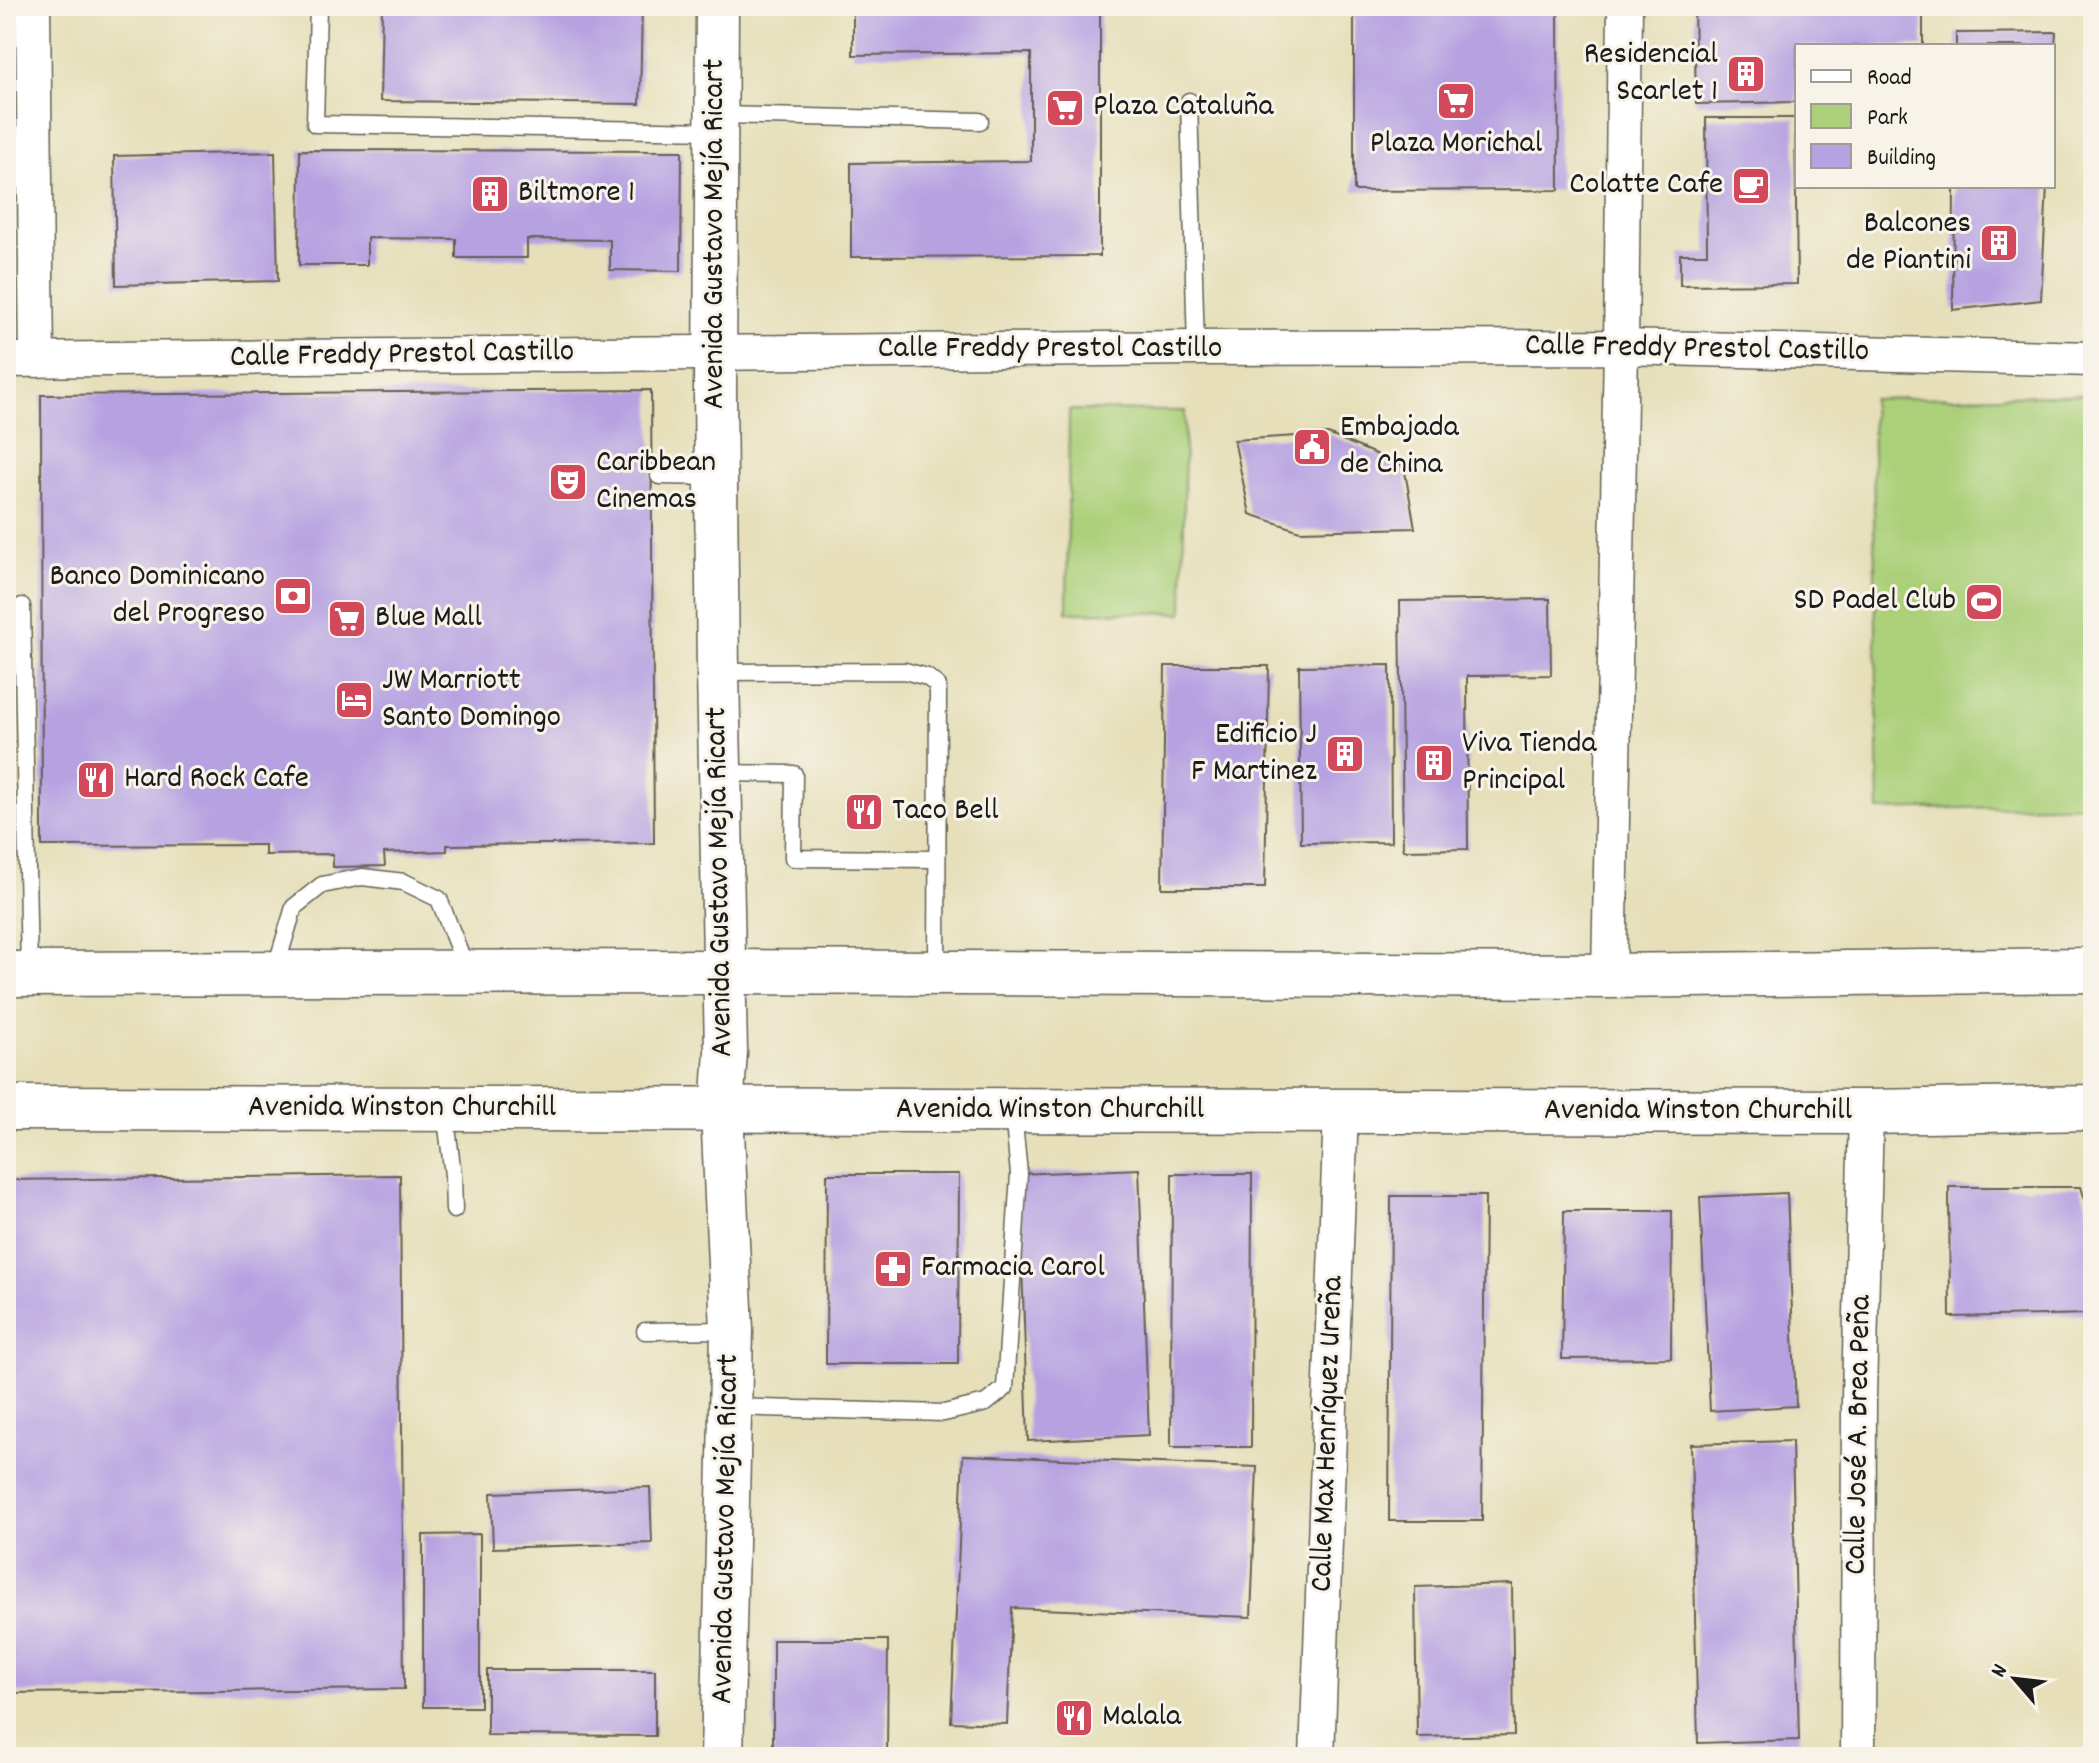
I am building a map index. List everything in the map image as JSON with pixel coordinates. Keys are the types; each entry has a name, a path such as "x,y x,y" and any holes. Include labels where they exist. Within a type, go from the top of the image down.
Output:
{"main road":[{"path":"17,974 723,972 1609,976 2093,970"},
{"name":"Avenida Winston Churchill","path":"6,1108 1866,1112 2093,1108"}],"street":[{"path":"22,360 33,6"},
{"name":"Avenida Gustavo Mejía Ricart","path":"717,6 716,477 726,1052 722,1109 732,1330 722,1757"},
{"path":"1609,976 1625,6"},
{"name":"Calle Freddy Prestol Castillo","path":"22,360 1196,348 1621,347 2093,359"},
{"name":"Calle Max Henríquez Ureña","path":"1317,1757 1341,1111"},
{"name":"Calle José A. Brea Peña","path":"1858,1757 1859,1412 1866,1112"}],"lane":[{"path":"318,6 315,124 980,121"},
{"path":"1189,101 1196,348"},
{"path":"659,476 716,477"},
{"path":"17,974 22,606"},
{"path":"718,672 905,671 927,677 938,686 937,974"},
{"path":"719,773 794,774 793,858 937,859"},
{"path":"273,974 294,907 322,885 362,877 404,882 439,899 468,973"},
{"path":"445,1109 454,1210"},
{"path":"730,1407 944,1413 986,1403 1005,1388 1019,1174 1013,1111"},
{"path":"645,1331 732,1330"}],"green space":[{"name":"SD Padel Club","path":"2093,394 2093,805 1879,810 1872,399"},
{"path":"1069,410 1185,411 1183,613 1067,612"}],"building":[{"path":"382,6 642,6 640,104 380,101"},
{"name":"Plaza Cataluña","path":"853,6 1100,6 1100,256 851,257 851,163 1031,161 1031,53 853,55"},
{"name":"Residencial Scarlet 1","path":"1694,6 1923,6 1923,44 1795,44 1795,102 1696,104"},
{"name":"Plaza Morichal","path":"1354,11 1558,11 1559,190 1354,191"},
{"path":"2056,32 2055,46 1956,44 1956,33"},
{"name":"Colatte Cafe","path":"1706,118 1795,118 1797,284 1680,285 1680,254 1707,254"},
{"name":"Biltmore 1","path":"300,150 682,151 681,271 610,270 610,240 527,239 527,258 456,258 456,239 367,238 367,265 299,265"},
{"path":"275,152 278,281 116,285 114,156"},
{"name":"Balcones de Piantini","path":"1954,188 2047,188 2041,300 1953,310"},
{"name":"Blue Mall","path":"651,390 654,843 447,845 447,851 384,853 385,866 333,867 333,854 265,855 265,845 42,846 41,395"},
{"path":"1328,434 1404,466 1415,528 1300,531 1250,514 1234,440"},
{"name":"Viva Tienda Principal","path":"1550,599 1551,675 1467,676 1468,849 1403,850 1400,601"},
{"name":"Edificio J F Martinez","path":"1390,665 1391,842 1301,843 1299,666"},
{"path":"1165,666 1269,666 1265,888 1162,888"},
{"path":"1139,1169 1149,1435 1028,1441 1019,1174"},
{"name":"Farmacia Carol","path":"827,1174 959,1174 958,1364 826,1364"},
{"path":"1172,1174 1252,1174 1251,1447 1171,1447"},
{"path":"400,1175 404,1689 6,1693 6,1180"},
{"path":"1949,1187 2081,1187 2093,1225 2093,1314 1950,1317"},
{"path":"1787,1193 1796,1406 1710,1411 1700,1197"},
{"path":"1391,1196 1485,1196 1482,1521 1389,1521"},
{"path":"1564,1211 1672,1211 1671,1358 1562,1359"},
{"path":"1792,1441 1799,1740 1698,1743 1691,1444"},
{"path":"963,1455 1257,1467 1251,1617 1012,1608 1007,1724 951,1722"},
{"path":"650,1487 652,1543 493,1548 491,1493"},
{"path":"480,1534 480,1707 423,1707 423,1535"},
{"path":"1512,1584 1514,1735 1417,1737 1415,1587"},
{"path":"773,1640 888,1640 887,1757 773,1757"},
{"path":"487,1670 655,1670 655,1736 487,1735"}],"place":[{"name":"Residencial Scarlet 1","path":"1746,74"},
{"name":"Plaza Morichal","path":"1456,101"},
{"name":"Plaza Cataluña","path":"1065,108"},
{"name":"Colatte Cafe","path":"1751,186"},
{"name":"Biltmore 1","path":"490,194"},
{"name":"Balcones de Piantini","path":"1999,243"},
{"name":"Embajada de China","path":"1312,447"},
{"name":"Caribbean Cinemas","path":"568,482"},
{"name":"Banco Dominicano del Progreso","path":"293,596"},
{"name":"SD Padel Club","path":"1984,602"},
{"name":"Blue Mall","path":"347,619"},
{"name":"JW Marriott Santo Domingo","path":"354,700"},
{"name":"Edificio J F Martinez","path":"1345,754"},
{"name":"Viva Tienda Principal","path":"1434,763"},
{"name":"Hard Rock Cafe","path":"96,780"},
{"name":"Taco Bell","path":"864,812"},
{"name":"Farmacia Carol","path":"893,1269"},
{"name":"Malala","path":"1074,1718"}]}
